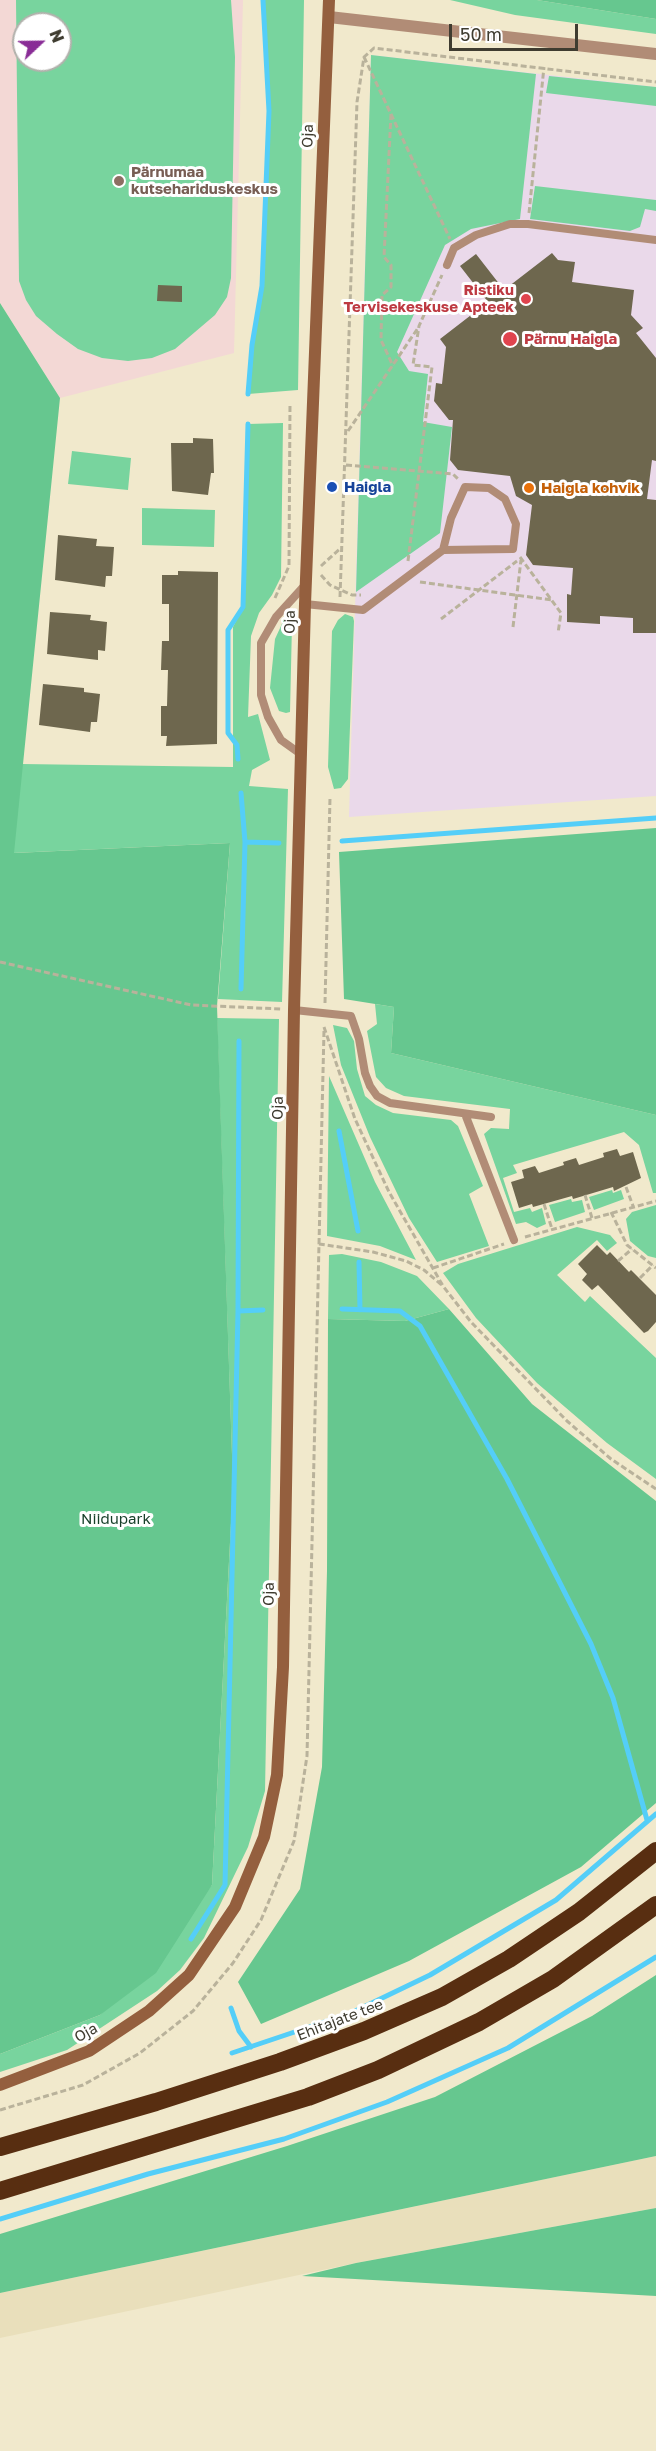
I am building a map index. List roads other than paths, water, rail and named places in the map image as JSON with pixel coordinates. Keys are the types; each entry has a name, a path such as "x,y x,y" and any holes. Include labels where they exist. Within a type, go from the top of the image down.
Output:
{"highway":[{"name":"Ehitajate tee","path":"0,2147 280,2062 364,2031 442,1997 509,1959 579,1912 656,1851"},
{"path":"0,2191 297,2101 378,2070 478,2022 553,1979 656,1905"}],"street":[{"name":"Oja","path":"0,2085 89,2051 149,2011 189,1975 235,1907 264,1837 277,1775 283,1667 294,1010 305,604 329,0"},
{"path":"328,16 656,54"}],"lane":[{"path":"447,265 454,248 476,235 510,224 528,224 656,240"},
{"path":"305,604 363,610 406,580 442,550 451,518 465,487 489,488 505,499 516,524 513,549 442,550"},
{"path":"302,755 281,740 268,717 261,695 261,643 276,617 307,582"},
{"path":"294,1010 351,1016 360,1039 365,1073 377,1096 390,1103 491,1117"},
{"path":"465,1114 514,1240"}],"waterway":[{"path":"248,394 252,345 262,286 269,111 263,0"},
{"path":"238,759 237,745 228,733 228,630 243,607 248,424"},
{"path":"241,793 245,842 241,989"},
{"path":"342,841 656,818"},
{"path":"245,842 279,843"},
{"path":"191,1939 225,1885 238,1311 239,1041"},
{"path":"339,1131 358,1231"},
{"path":"359,1262 360,1310"},
{"path":"342,1309 400,1311 420,1326 507,1479 591,1644 613,1698 647,1820"},
{"path":"238,1311 263,1310"},
{"path":"232,2053 351,2013 430,1975 556,1900 656,1814"},
{"path":"0,2219 148,2174 284,2139 387,2102 508,2048 656,1957"},
{"path":"231,2008 239,2031 251,2047"}],"place":[{"name":"Pärnumaa kutsehariduskeskus","path":"119,181"},
{"name":"Ristiku Tervisekeskuse Apteek","path":"526,299"},
{"name":"Pärnu Haigla","path":"510,339"},
{"name":"Haigla","path":"332,487"},
{"name":"Haigla kohvik","path":"529,488"}],"park label":[{"name":"Niidupark","path":"116,1519"}]}
